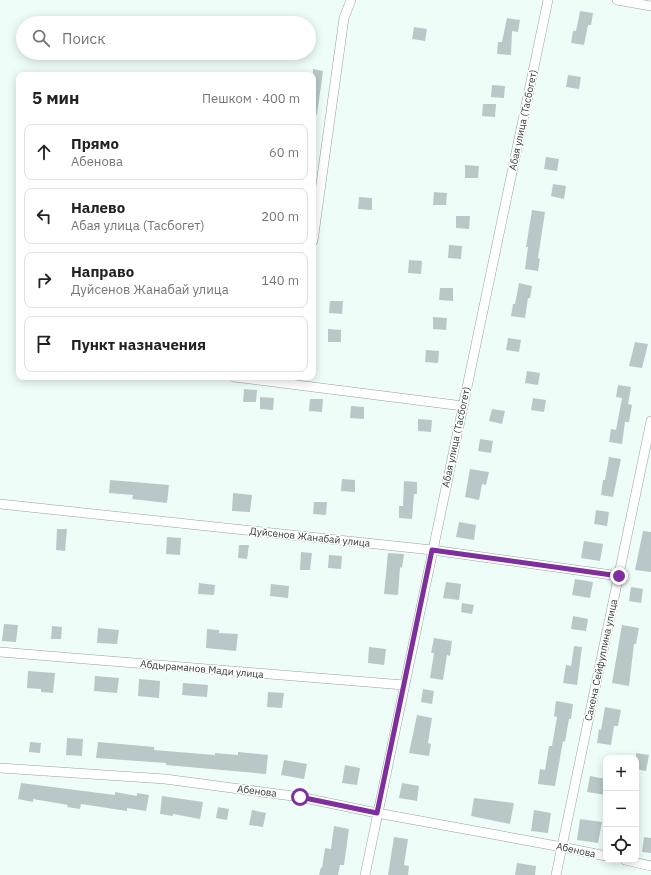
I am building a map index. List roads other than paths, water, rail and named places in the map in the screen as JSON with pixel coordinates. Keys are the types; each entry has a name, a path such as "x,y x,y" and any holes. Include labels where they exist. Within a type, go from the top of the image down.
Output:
{"street":[{"path":"316,219 344,18 351,0"},
{"name":"Абая улица (Тасбогет)","path":"365,875 548,0"},
{"path":"617,0 651,6"},
{"path":"279,380 462,406"},
{"name":"Сакена Сейфуллина улица","path":"556,875 651,422"},
{"name":"Дуйсенов Жанабай улица","path":"0,504 432,550 619,576"},
{"name":"Абдыраманов Мади улица","path":"0,652 404,685"},
{"name":"Абенова","path":"0,768 165,779 300,797 603,855"},
{"path":"638,863 651,866"}]}
